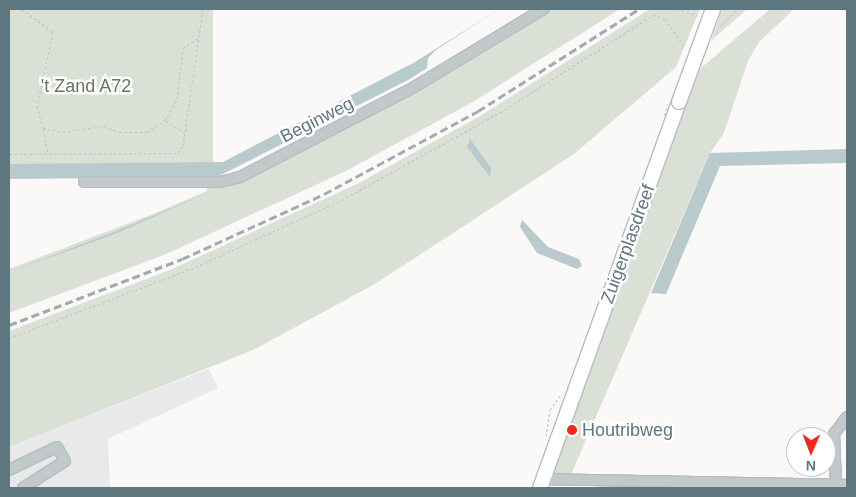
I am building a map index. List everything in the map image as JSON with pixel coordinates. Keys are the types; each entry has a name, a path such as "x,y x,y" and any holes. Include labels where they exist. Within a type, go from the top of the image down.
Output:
{"main road":[{"name":"Zuigerplasdreef","path":"542,485 713,9"}],"lane":[{"name":"Beginweg","path":"84,182 220,182 240,177 432,78 542,9"},
{"path":"836,485 834,434 847,417"},
{"path":"9,470 57,447 66,461 23,488"},
{"path":"542,485 847,485"}],"path":[{"path":"22,9 53,32 37,106 48,154"},
{"path":"9,154 178,153 185,133 203,9"},
{"path":"677,9 700,17"},
{"path":"9,338 191,269 342,200 501,112 653,15 668,22 681,47"},
{"path":"43,128 63,132 104,126 120,132 148,132 165,120 177,99 183,48 199,38"},
{"path":"165,120 185,133"},
{"path":"551,408 558,410"}],"shaded area":[{"path":"499,9 436,50 428,58 427,68 408,80 217,177 9,179 9,164 223,162 415,62"},
{"path":"470,139 491,168 490,177 467,147"},
{"path":"847,149 847,163 720,166 666,294 651,293 710,153"},
{"path":"205,194 115,234 9,272 114,232"},
{"path":"522,220 548,247 579,259 582,266 577,269 537,253 520,227"},
{"path":"209,369 218,388 108,439 110,488 9,488 9,446"}],"green space":[{"name":"'t Zand A72","path":"9,9 213,9 213,164 9,164"},
{"path":"549,9 620,9 471,103 348,170 164,255 9,313 9,269 153,214 207,191 207,184 219,184 221,188 239,181 457,68"},
{"path":"650,9 700,9 676,67 574,154 375,284 253,350 9,447 9,331 170,270 357,184 480,116"},
{"path":"722,9 747,9 711,41"},
{"path":"770,9 794,9 759,42 748,61 724,133 710,153 570,477 550,477 689,93 701,68"}],"railway":[{"path":"9,325 182,259 324,194 478,111 639,9"}],"place":[{"name":"Houtribweg","path":"572,430"}]}
